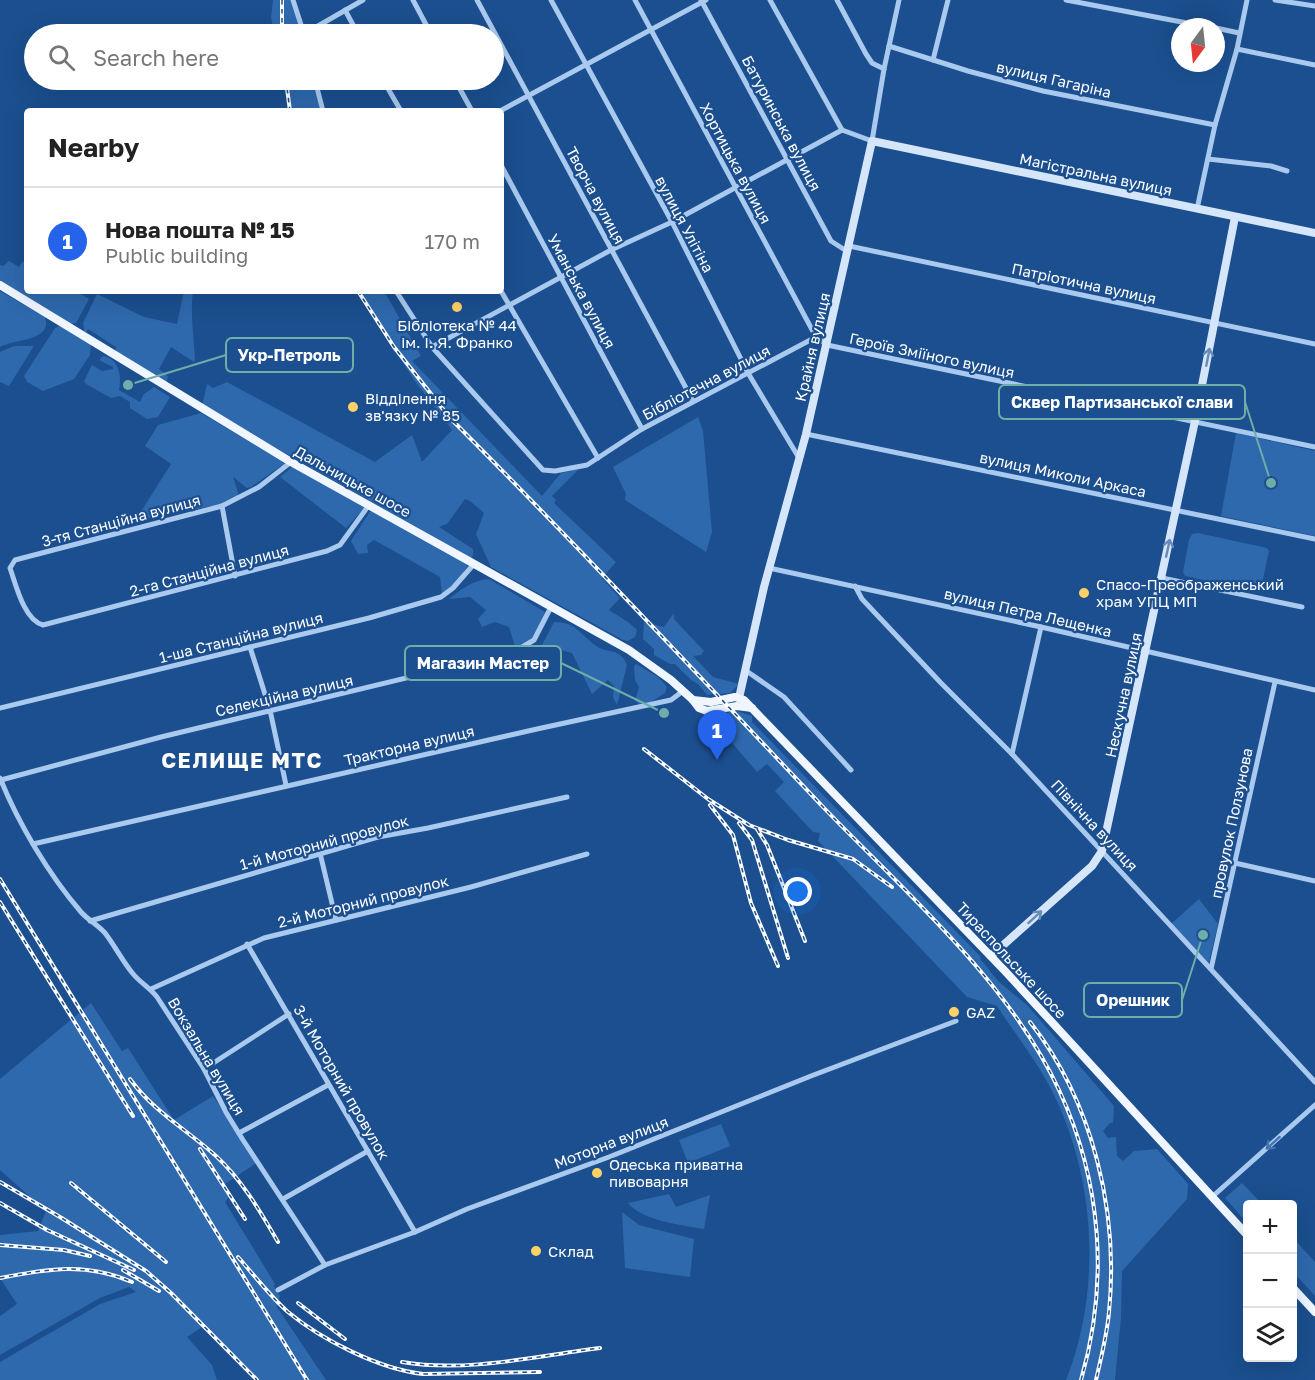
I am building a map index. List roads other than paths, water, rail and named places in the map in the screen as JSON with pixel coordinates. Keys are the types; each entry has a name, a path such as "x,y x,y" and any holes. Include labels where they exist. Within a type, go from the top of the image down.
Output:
{"main road":[{"name":"Дальницьке шосе","path":"0,285 291,462 629,650 693,699 738,702"},
{"name":"Тираспольське шосе","path":"738,702 752,708 991,956 1243,1231"},
{"path":"1297,1292 1315,1312"}],"street":[{"path":"292,0 300,24"},
{"path":"321,24 363,0"},
{"path":"413,0 426,24"},
{"name":"Творча вулиця","path":"477,0 490,24"},
{"name":"вулиця Улітіна","path":"550,0 672,222 748,373 799,458"},
{"name":"Хортицька вулиця","path":"635,0 816,337"},
{"path":"770,0 842,130 872,141"},
{"path":"837,0 872,63 884,69"},
{"name":"Крайня вулиця","path":"738,702 769,568 806,434 827,345 872,141 899,0"},
{"path":"933,60 948,0"},
{"path":"1066,0 1171,20"},
{"path":"1197,209 1215,125 1237,49 1247,0"},
{"path":"1275,0 1315,6"},
{"path":"504,109 703,1"},
{"name":"Батуринська вулиця","path":"703,1 831,241 848,249"},
{"path":"345,10 353,24"},
{"path":"1225,30 1239,33"},
{"name":"вулиця Гагаріна","path":"889,46 1043,91 1215,125"},
{"path":"1237,49 1315,65"},
{"name":"Творча вулиця","path":"504,50 693,401"},
{"path":"318,90 322,108"},
{"path":"389,90 399,108"},
{"path":"460,90 470,108"},
{"path":"398,294 432,347 611,250 672,222 842,130"},
{"name":"Магістральна вулиця","path":"872,141 1315,234"},
{"path":"1208,159 1264,165 1287,171"},
{"name":"Уманська вулиця","path":"504,171 642,429"},
{"name":"Нескучна вулиця","path":"991,956 1092,866 1102,851 1195,421 1235,217"},
{"name":"Патріотична вулиця","path":"848,249 1315,344"},
{"path":"503,294 598,458"},
{"path":"816,337 827,345"},
{"name":"Бібліотечна вулиця","path":"432,347 543,470 555,471 587,465 642,429 816,337"},
{"name":"Героїв Зміїного вулиця","path":"827,345 1315,447"},
{"name":"вулиця Миколи Аркаса","path":"806,434 1315,539"},
{"name":"3-тя Станційна вулиця","path":"35,622 26,610 10,568 15,560 222,506 259,487 291,462"},
{"path":"222,506 235,576"},
{"name":"2-га Станційна вулиця","path":"35,622 43,625 327,551 340,545 369,506"},
{"name":"1-ша Станційна вулиця","path":"0,708 250,647 441,597 453,588 474,564"},
{"name":"вулиця Петра Лещенка","path":"769,568 1315,690"},
{"path":"1162,578 1302,607"},
{"name":"Північна вулиця","path":"855,586 862,599 933,675 1012,753 1314,1079"},
{"name":"Селекційна вулиця","path":"1,779 270,710 514,652 534,640 551,608"},
{"path":"1012,753 1041,627"},
{"path":"250,647 270,710 286,786"},
{"path":"745,670 784,697 851,770"},
{"name":"провулок Ползунова","path":"1211,969 1275,682"},
{"name":"Тракторна вулиця","path":"33,844 671,700 683,691"},
{"name":"Вокзальна вулиця","path":"1,779 4,791 33,844 72,902 104,933 135,976 151,989 204,1069 239,1133 325,1265"},
{"name":"1-й Моторний провулок","path":"90,921 378,837 567,797"},
{"path":"320,853 336,920"},
{"name":"2-й Моторний провулок","path":"151,989 247,944 471,887 587,854"},
{"path":"1235,863 1315,881"},
{"name":"3-й Моторний провулок","path":"247,944 415,1232"},
{"path":"204,1069 289,1014"},
{"name":"Моторна вулиця","path":"278,1290 325,1265 956,1021"},
{"path":"239,1133 328,1085"},
{"path":"1212,1197 1315,1105"},
{"path":"283,1199 368,1151"}],"railway":[{"path":"282,0 282,24"},
{"path":"287,90 290,108"},
{"path":"360,294 394,347 450,418 824,808 954,940 1013,1012 1038,1050 1059,1090 1085,1160 1092,1197 1097,1233 1098,1270 1090,1343 1081,1380"},
{"path":"644,749 708,799 749,825 788,840 853,859 892,887"},
{"path":"710,805 733,835 751,903 778,966"},
{"path":"739,823 752,840 788,958"},
{"path":"757,829 767,845 805,941"},
{"path":"0,879 307,1380"},
{"path":"0,902 133,1116"},
{"path":"1030,1022 1052,1053 1070,1087 1097,1160 1105,1197 1110,1236 1111,1274 1108,1321 1096,1380"},
{"path":"130,1079 160,1111 205,1146 225,1165 250,1196 278,1242"},
{"path":"200,1149 245,1219"},
{"path":"0,1182 146,1271 171,1293 257,1380"},
{"path":"71,1183 166,1262"},
{"path":"0,1203 47,1230 134,1270"},
{"path":"0,1245 64,1250 90,1256"},
{"path":"238,1257 288,1312 334,1343 370,1360 423,1374 540,1372"},
{"path":"0,1278 66,1269 98,1272 132,1282"},
{"path":"123,1270 159,1291"},
{"path":"298,1303 345,1339"},
{"path":"402,1362 451,1366 476,1365 600,1348"}],"place":[{"name":"Бібліотека № 44 ім. І. Я. Франко","path":"457,307"},
{"name":"Укр-Петроль","path":"128,385"},
{"name":"Відділення зв'язку № 85","path":"353,407"},
{"name":"Сквер Партизанської слави","path":"1271,483"},
{"name":"Спасо-Преображенський храм УПЦ МП","path":"1084,593"},
{"name":"Магазин Мастер","path":"664,713"},
{"name":"Нова пошта № 15","path":"717,760"},
{"name":"Орешник","path":"1203,935"},
{"name":"GAZ","path":"954,1012"},
{"name":"Одеська приватна пивоварня","path":"597,1173"},
{"name":"Склад","path":"536,1251"}],"district":[{"name":"CЕЛИЩЕ МТС","path":"242,760"}]}
